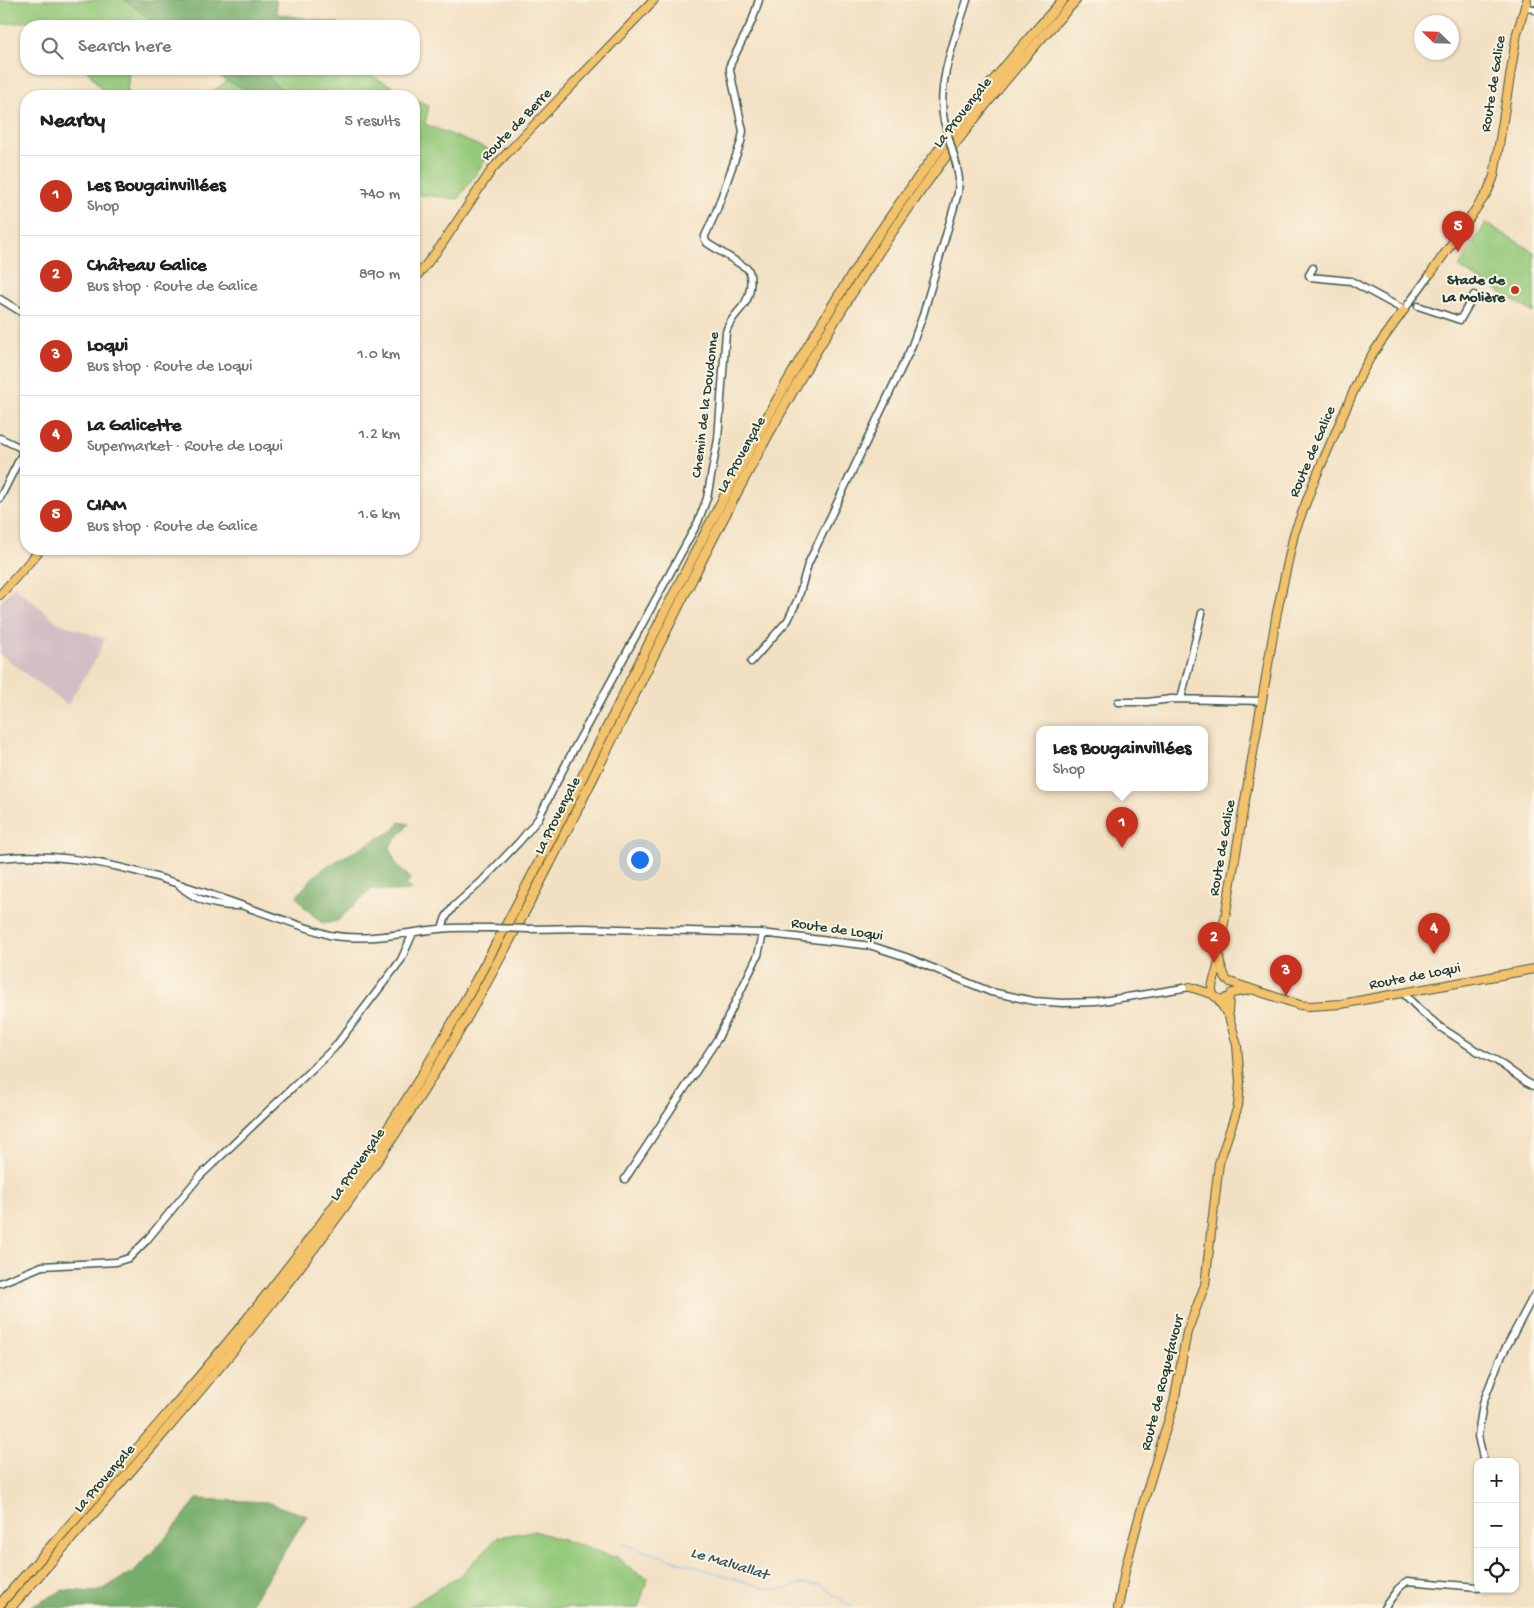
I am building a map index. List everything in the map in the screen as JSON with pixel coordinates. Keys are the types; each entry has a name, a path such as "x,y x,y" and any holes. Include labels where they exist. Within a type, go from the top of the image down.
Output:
{"highway":[{"name":"La Provençale","path":"0,1604 159,1424 242,1325 318,1229 390,1126 435,1053 493,951 702,540 810,342 862,259 934,156 989,85 1063,0"},
{"name":"La Provençale","path":"10,1608 173,1423 243,1339 326,1234 387,1147 438,1066 497,964 734,498 781,411 832,325 895,228 947,154 997,91 1076,0"}],"main road":[{"name":"Route de Berre","path":"420,273 440,248 493,168 654,0"},
{"name":"Route de Galice","path":"1431,273 1487,193 1494,176 1517,33 1525,2"},
{"name":"Route de Galice","path":"1213,983 1218,970 1218,956 1277,612 1294,534 1362,372 1373,353 1404,310"},
{"path":"0,595 35,555"},
{"path":"1218,956 1228,981"},
{"name":"Route de Loqui","path":"1228,981 1254,991 1309,1006 1341,1004 1534,969"},
{"path":"1190,987 1213,983 1215,996 1228,1017"},
{"path":"1190,987 1224,1000 1230,995 1246,990 1254,991"},
{"path":"1228,1017 1230,995"},
{"name":"Route de Roquefavour","path":"1118,1608 1126,1566 1140,1514 1174,1402 1187,1332 1205,1285 1219,1163 1238,1106 1240,1082 1239,1057 1234,1030 1228,1017"}],"street":[{"name":"Chemin de la Doudonne","path":"442,928 446,917 454,906 520,841 538,819 704,508 718,439 726,332 732,318 746,304 750,293 751,281 748,269 707,242 705,236 716,212 743,131 730,65 752,21 759,0"},
{"path":"752,662 788,620 798,599 808,564 911,348 922,315 958,193 959,179 957,167 944,121 941,100 943,84 967,0"},
{"path":"1525,2 1534,10"},
{"path":"1313,268 1309,275 1310,277 1352,281 1404,310"},
{"name":"Route de Galice","path":"1404,310 1431,273"},
{"path":"1418,306 1460,320 1474,295"},
{"path":"0,299 20,311"},
{"path":"0,438 20,448"},
{"path":"0,498 20,458"},
{"path":"1181,699 1202,613"},
{"path":"1118,702 1181,699 1262,701"},
{"name":"Route de Loqui","path":"0,858 34,856 112,865 151,874 241,906 329,935 344,938 368,938 442,928 583,928 763,934 872,946 901,955 991,992 1028,1000 1063,1003 1096,1002 1190,987"},
{"path":"0,1284 42,1266 116,1262 129,1258 146,1241 198,1177 334,1048 401,960 413,933"},
{"path":"625,1179 718,1038 758,955 763,934"},
{"path":"1213,983 1222,978 1228,981 1232,989 1230,995"},
{"path":"1403,993 1420,1011 1440,1027 1534,1086"},
{"path":"1483,1458 1478,1436 1483,1403 1499,1361 1534,1295"},
{"path":"1384,1608 1398,1589 1407,1581 1474,1587"}],"shaded area":[{"path":"14,586 58,623 105,639 93,664 67,705 0,654 0,603"}],"green space":[{"path":"0,0 208,0 190,20 53,20 49,17 0,24"},
{"path":"125,0 276,0 277,14 318,20 150,20"},
{"path":"91,75 129,75 127,90 102,90"},
{"path":"218,75 270,75 269,78 278,87 286,90 247,90"},
{"path":"262,75 370,75 399,90 214,90 227,81"},
{"path":"420,101 429,106 425,124 492,151 458,199 420,195"},
{"name":"Stade de La Molière","path":"1486,223 1534,252 1534,313 1459,267"},
{"path":"400,822 409,824 390,846 395,862 411,879 406,885 411,889 403,892 372,889 337,921 323,924 305,908 297,896 312,878 327,866 394,830"},
{"path":"197,1499 266,1502 307,1516 248,1608 29,1608 63,1590 97,1592 133,1572 170,1533"},
{"path":"534,1531 592,1549 608,1556 619,1557 628,1568 648,1578 638,1608 407,1608 461,1575 498,1537"}],"waterway":[{"name":"Le Malvallat","path":"622,1544 768,1589 787,1589 797,1584 820,1585 853,1608"}],"place":[{"name":"CIAM","path":"1458,252"},
{"name":"Stade de La Molière","path":"1515,290"},
{"name":"Les Bougainvillées","path":"1122,848"},
{"name":"La Galicette","path":"1434,954"},
{"name":"Château Galice","path":"1214,963"},
{"name":"Loqui","path":"1286,996"}]}
